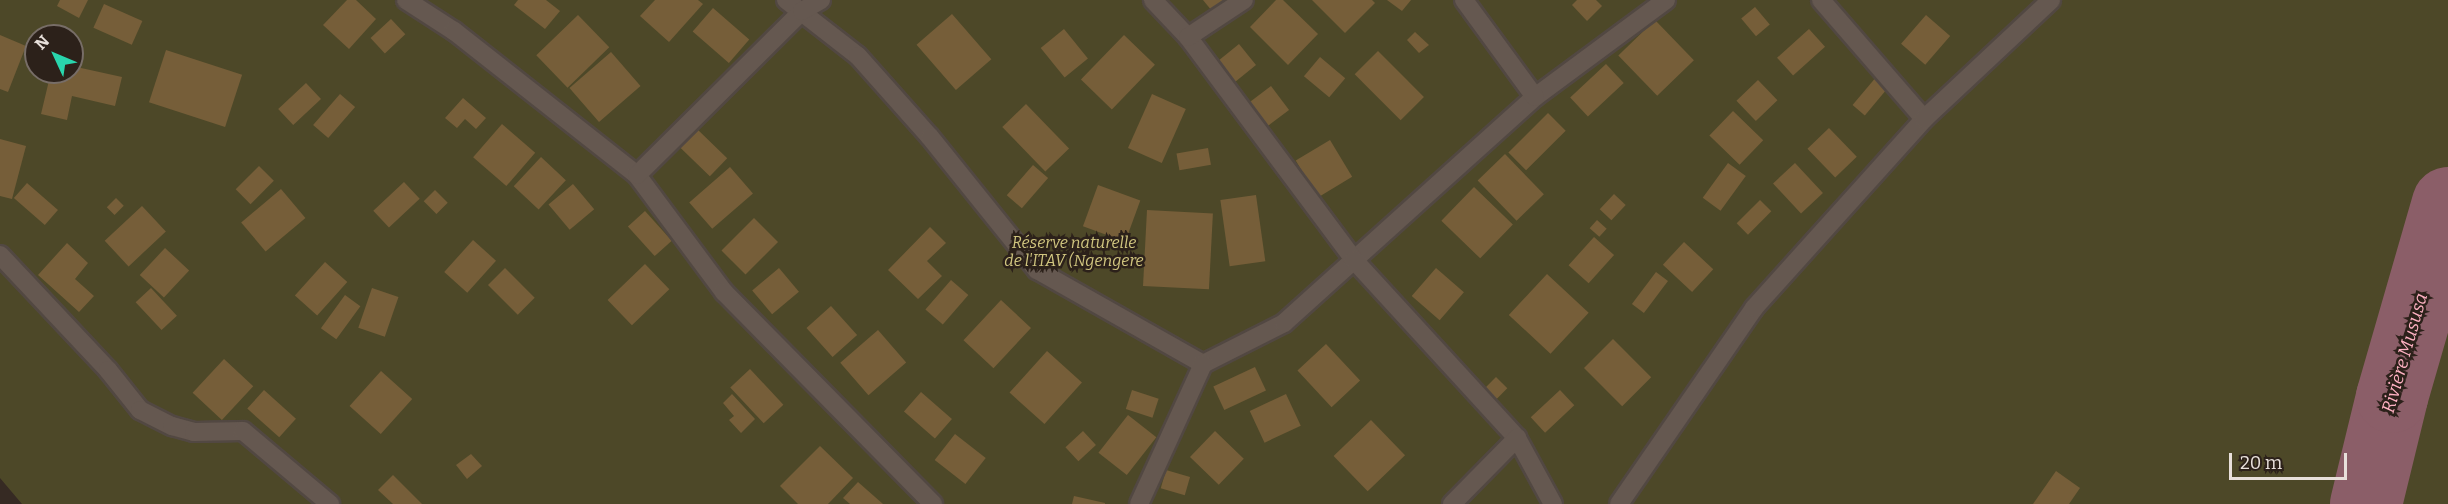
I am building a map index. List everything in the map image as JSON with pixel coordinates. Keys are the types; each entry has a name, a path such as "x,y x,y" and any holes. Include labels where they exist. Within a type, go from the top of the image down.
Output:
{"street":[{"path":"406,0 453,31 636,175 724,292 933,504"},
{"path":"786,0 858,56 930,137 1037,270 1203,364"},
{"path":"636,175 802,11 821,0"},
{"path":"1153,0 1188,37 1354,260 1517,438 1553,504"},
{"path":"1188,37 1244,0"},
{"path":"1464,0 1535,97"},
{"path":"1139,504 1203,364 1284,322 1535,97 1666,0"},
{"path":"1821,0 1924,119"},
{"path":"1619,504 1754,308 1924,119 2051,0"},
{"path":"0,255 108,370 140,410 172,426 194,432 243,431 330,504"},
{"path":"1452,504 1517,438"}],"green space":[{"name":"Réserve naturelle de l'ITAV (Ngengere","path":"0,0 2448,0 2448,504 22,504 0,478"}],"building":[{"path":"60,0 88,0 79,18 57,6"},
{"path":"347,0 356,0 376,19 349,49 323,25"},
{"path":"518,0 546,0 560,11 545,29 514,5"},
{"path":"655,0 698,0 703,4 669,42 640,16"},
{"path":"1203,0 1226,0 1212,11"},
{"path":"1276,0 1283,0 1318,34 1288,65 1250,27"},
{"path":"1312,0 1372,0 1375,3 1345,33"},
{"path":"1387,0 1411,0 1402,11"},
{"path":"1577,0 1596,0 1602,6 1587,21 1572,5"},
{"path":"104,4 142,21 132,45 93,28"},
{"path":"1755,7 1770,25 1756,36 1741,19"},
{"path":"713,8 749,39 729,63 693,31"},
{"path":"952,14 991,59 956,90 917,45"},
{"path":"578,15 609,47 568,88 536,55"},
{"path":"1926,15 1950,36 1925,65 1901,44"},
{"path":"391,19 405,34 385,53 371,38"},
{"path":"1655,20 1694,60 1657,96 1618,55"},
{"path":"1064,29 1088,59 1065,77 1041,48"},
{"path":"1809,29 1825,47 1793,76 1777,58"},
{"path":"1415,32 1429,45 1419,53 1407,40"},
{"path":"0,35 24,45 24,51 8,92 0,89"},
{"path":"1124,35 1155,65 1112,109 1081,80"},
{"path":"1239,44 1256,65 1235,82 1218,61"},
{"path":"166,50 242,75 225,127 149,102"},
{"path":"1378,51 1424,97 1401,120 1355,74"},
{"path":"611,52 641,86 599,122 569,88"},
{"path":"1320,57 1345,78 1329,97 1304,76"},
{"path":"1606,64 1624,83 1588,116 1570,97"},
{"path":"84,69 122,77 115,106 72,96 67,120 41,114 48,84 84,84"},
{"path":"1877,76 1889,86 1865,115 1853,105"},
{"path":"1758,80 1777,100 1756,121 1736,101"},
{"path":"306,83 321,99 293,125 278,109"},
{"path":"1271,86 1289,110 1266,127 1248,103"},
{"path":"340,94 355,107 328,138 313,125"},
{"path":"1152,94 1186,109 1162,163 1128,148"},
{"path":"463,98 486,118 476,129 465,119 457,128 445,118"},
{"path":"1026,104 1069,149 1045,172 1002,127"},
{"path":"1733,111 1763,140 1740,165 1709,135"},
{"path":"1548,113 1566,131 1526,170 1508,153"},
{"path":"502,124 535,153 506,186 473,157"},
{"path":"1829,128 1857,157 1835,178 1807,149"},
{"path":"697,129 727,158 710,176 680,147"},
{"path":"0,139 26,146 12,199 0,196"},
{"path":"1330,140 1352,177 1318,197 1296,161"},
{"path":"1208,148 1211,165 1179,170 1176,154"},
{"path":"1505,154 1544,194 1517,221 1478,180"},
{"path":"541,157 566,180 539,209 514,186"},
{"path":"1728,163 1746,176 1721,211 1703,198"},
{"path":"1795,163 1823,193 1801,213 1773,183"},
{"path":"1033,165 1048,178 1022,208 1007,195"},
{"path":"259,166 274,181 251,204 236,189"},
{"path":"730,167 753,193 712,229 689,202"},
{"path":"404,182 420,199 389,227 373,211"},
{"path":"27,183 58,210 45,225 14,198"},
{"path":"573,184 594,209 570,230 548,205"},
{"path":"1098,185 1140,200 1125,242 1083,226"},
{"path":"1474,187 1513,225 1480,258 1441,221"},
{"path":"281,189 305,218 266,252 241,222"},
{"path":"435,190 448,203 436,214 424,201"},
{"path":"1614,194 1626,205 1611,220 1600,209"},
{"path":"1256,195 1265,261 1230,266 1220,200"},
{"path":"116,198 124,206 115,215 107,207"},
{"path":"1760,200 1771,211 1748,235 1737,223"},
{"path":"142,206 166,232 129,266 105,241"},
{"path":"1147,210 1213,213 1209,289 1143,286"},
{"path":"645,211 672,241 655,256 628,226"},
{"path":"754,218 778,242 746,275 721,251"},
{"path":"1597,220 1607,229 1599,237 1590,228"},
{"path":"930,227 946,243 927,261 942,276 918,299 888,270"},
{"path":"1594,237 1614,255 1589,283 1569,265"},
{"path":"473,240 496,261 467,293 444,272"},
{"path":"1684,242 1713,269 1692,292 1663,265"},
{"path":"67,243 88,263 75,279 94,296 79,312 38,275"},
{"path":"165,248 189,271 164,298 140,275"},
{"path":"325,262 347,282 317,316 295,295"},
{"path":"645,264 669,289 632,325 608,300"},
{"path":"505,268 535,298 518,315 488,285"},
{"path":"779,268 799,292 772,314 752,290"},
{"path":"1436,268 1464,292 1440,320 1412,296"},
{"path":"1656,272 1668,281 1644,313 1632,304"},
{"path":"1547,274 1589,313 1550,354 1509,315"},
{"path":"951,280 968,295 943,325 925,309"},
{"path":"151,288 177,316 162,330 136,302"},
{"path":"372,288 398,297 385,337 358,328"},
{"path":"345,295 360,306 336,339 321,328"},
{"path":"1001,300 1031,328 993,368 963,340"},
{"path":"831,306 857,335 833,357 806,328"},
{"path":"878,330 906,362 868,395 840,363"},
{"path":"1613,339 1651,377 1622,406 1584,368"},
{"path":"1326,344 1360,381 1332,407 1297,371"},
{"path":"1047,351 1082,382 1044,424 1010,393"},
{"path":"224,359 253,386 222,420 193,393"},
{"path":"1255,367 1266,391 1224,410 1213,386"},
{"path":"750,369 783,405 764,423 730,387"},
{"path":"381,371 412,399 381,434 350,406"},
{"path":"1496,377 1507,388 1493,402 1482,391"},
{"path":"264,390 296,419 279,437 247,409"},
{"path":"1132,390 1159,399 1152,418 1126,409"},
{"path":"1560,390 1574,405 1545,433 1531,417"},
{"path":"921,392 952,419 935,439 904,412"},
{"path":"732,394 755,419 741,433 729,420 734,416 723,403"},
{"path":"1286,394 1301,426 1265,443 1250,411"},
{"path":"1128,415 1156,437 1127,475 1098,453"},
{"path":"1371,420 1405,455 1368,491 1334,456"},
{"path":"1083,431 1096,445 1078,461 1065,447"},
{"path":"1215,431 1244,459 1219,485 1190,457"},
{"path":"955,434 986,458 965,484 935,460"},
{"path":"820,446 853,478 828,504 798,504 780,486"},
{"path":"471,454 482,466 467,479 456,465"},
{"path":"1166,470 1190,477 1185,495 1161,488"},
{"path":"2056,471 2080,488 2069,504 2033,504"},
{"path":"393,475 422,504 393,504 378,490"},
{"path":"858,482 883,504 850,504 843,498"},
{"path":"1074,496 1105,503 1105,504 1072,504"}],"waterway":[{"name":"Rivière Mususa","path":"2366,504 2392,397 2448,203"}]}
